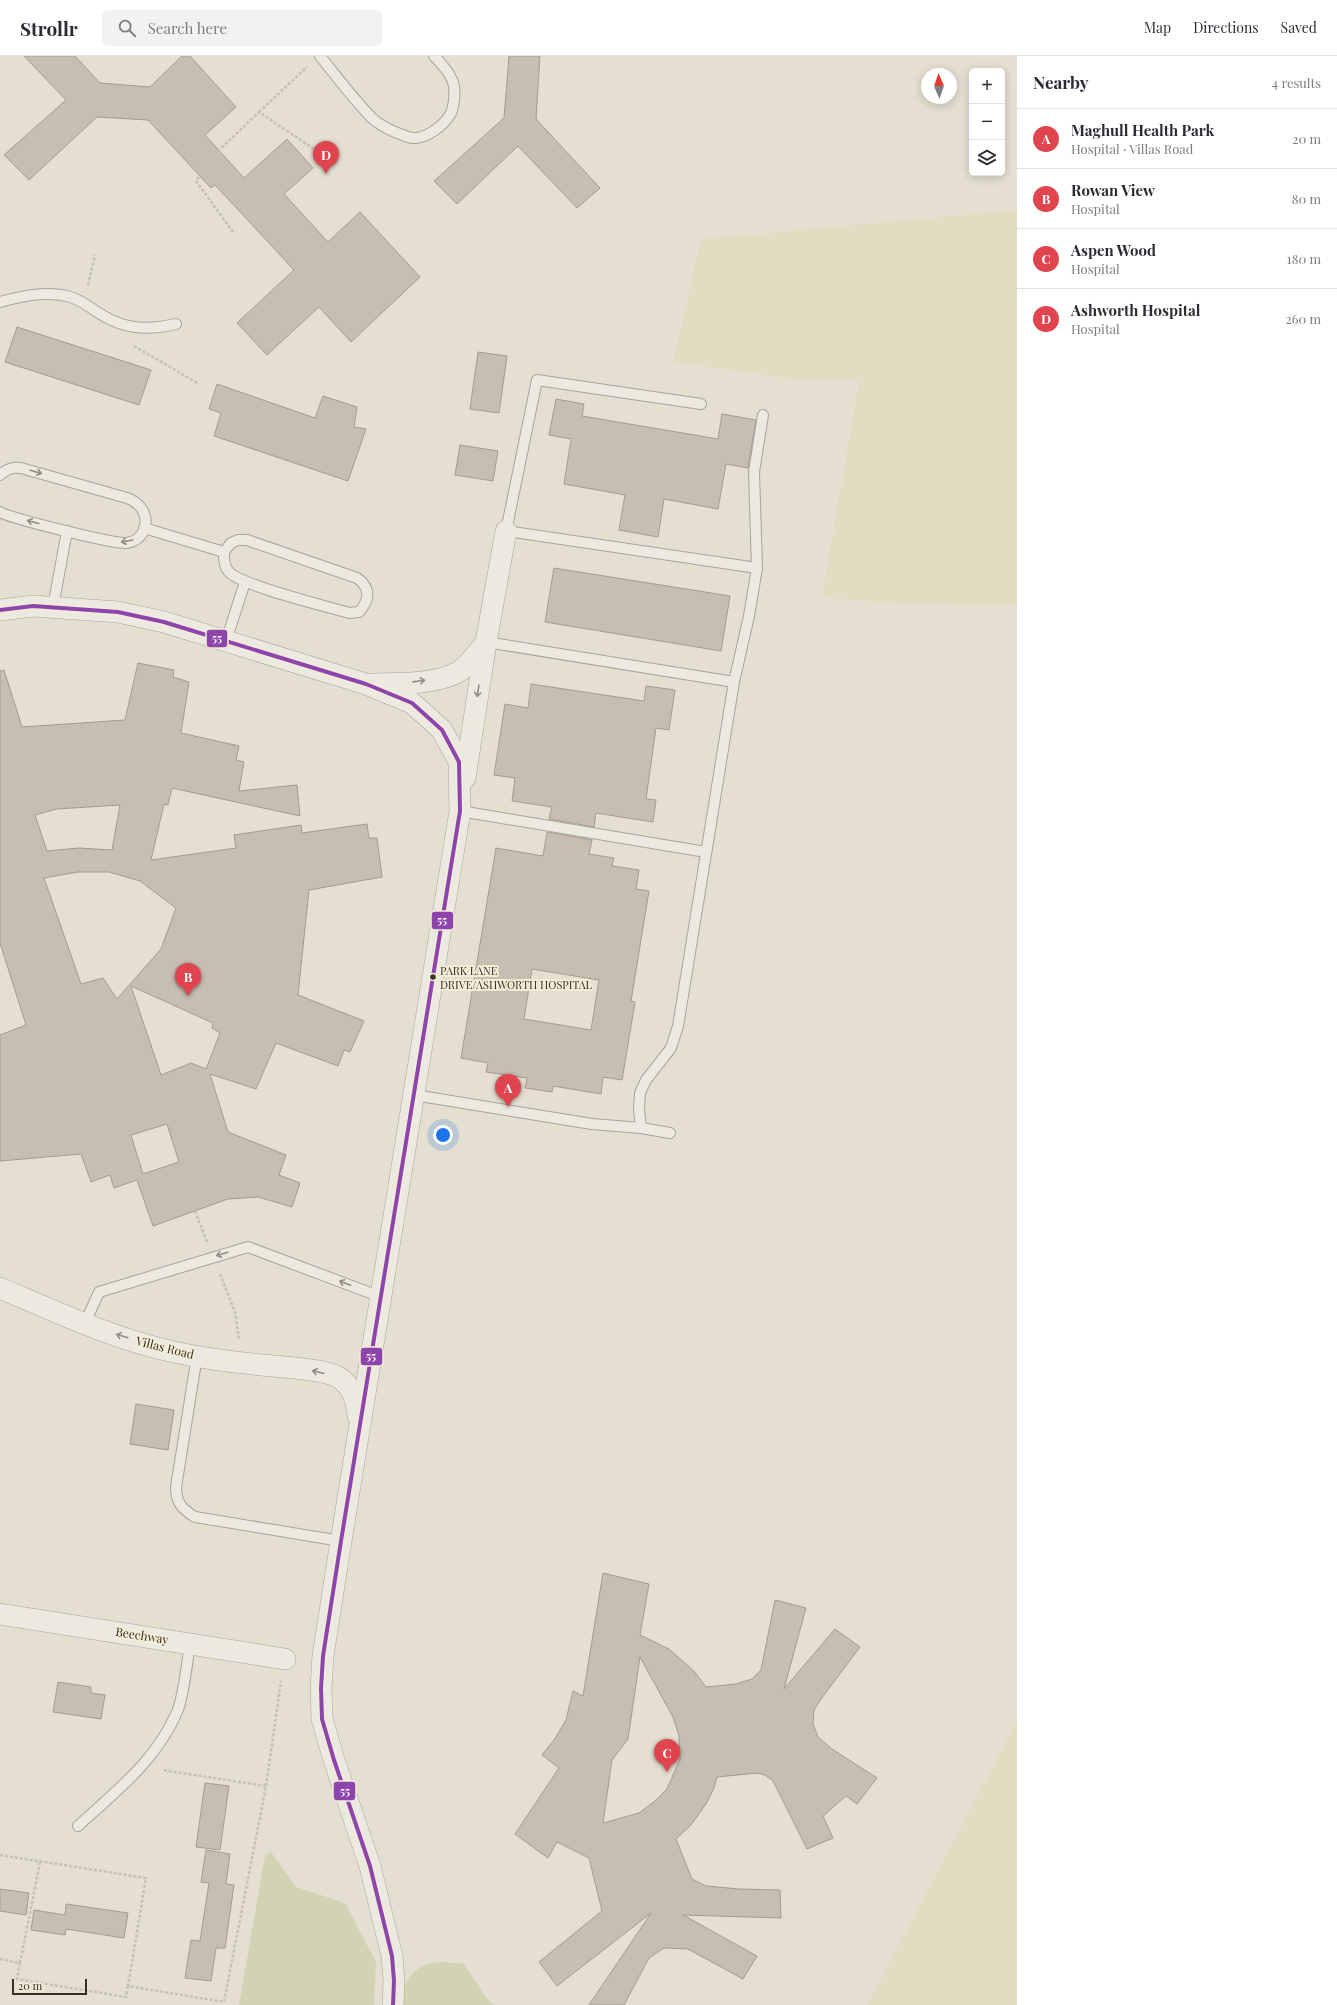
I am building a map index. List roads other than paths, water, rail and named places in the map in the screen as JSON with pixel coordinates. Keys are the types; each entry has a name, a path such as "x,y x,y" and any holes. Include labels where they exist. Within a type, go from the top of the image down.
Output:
{"street":[{"path":"393,2005 394,1981 392,1956 370,1866 334,1760 322,1719 321,1688 323,1656 486,642 506,530"},
{"path":"0,610 33,606 52,607 118,612 164,622 366,684 412,703 442,730 459,762 460,808"},
{"path":"366,684 405,684 434,679 458,672 471,660 486,642"},
{"name":"Villas Road","path":"0,1288 86,1323 173,1352 313,1370 338,1377 357,1373 371,1360"},
{"path":"338,1377 351,1390 357,1400 359,1430"},
{"name":"Beechway","path":"0,1614 285,1659"}],"lane":[{"path":"320,56 374,120 391,130 410,138 425,136 440,126 451,113 454,98 454,86 445,67 434,56"},
{"path":"0,302 25,295 46,293 67,296 82,301 114,322 137,329 159,328 176,324"},
{"path":"701,404 537,380 506,530 757,568"},
{"path":"641,1128 638,1109 640,1093 646,1080 671,1048 676,1038 734,682 749,616 757,568 754,472 763,415"},
{"path":"0,475 5,470 12,467 21,468 136,501 146,515 146,523 136,539 126,543 67,531 0,512"},
{"path":"144,528 224,552"},
{"path":"52,607 67,531"},
{"path":"238,540 247,540 357,578 364,583 367,589 368,598 359,612 349,614 245,582 228,571 224,564 224,552 231,544 238,540"},
{"path":"226,642 245,582"},
{"path":"486,642 734,682"},
{"path":"460,808 706,852"},
{"path":"414,1095 592,1124 641,1128 670,1133"},
{"path":"86,1323 99,1292 248,1246 381,1297"},
{"path":"197,1356 176,1487 176,1499 182,1509 195,1517 341,1541"},
{"path":"78,1826 142,1767 160,1746 178,1711 190,1643"}],"place":[{"name":"Ashworth Hospital","path":"326,174"},
{"name":"PARK LANE DRIVE/ASHWORTH HOSPITAL","path":"433,977"},
{"name":"Rowan View","path":"188,996"},
{"name":"Maghull Health Park","path":"508,1107"},
{"name":"Aspen Wood","path":"667,1772"}]}
